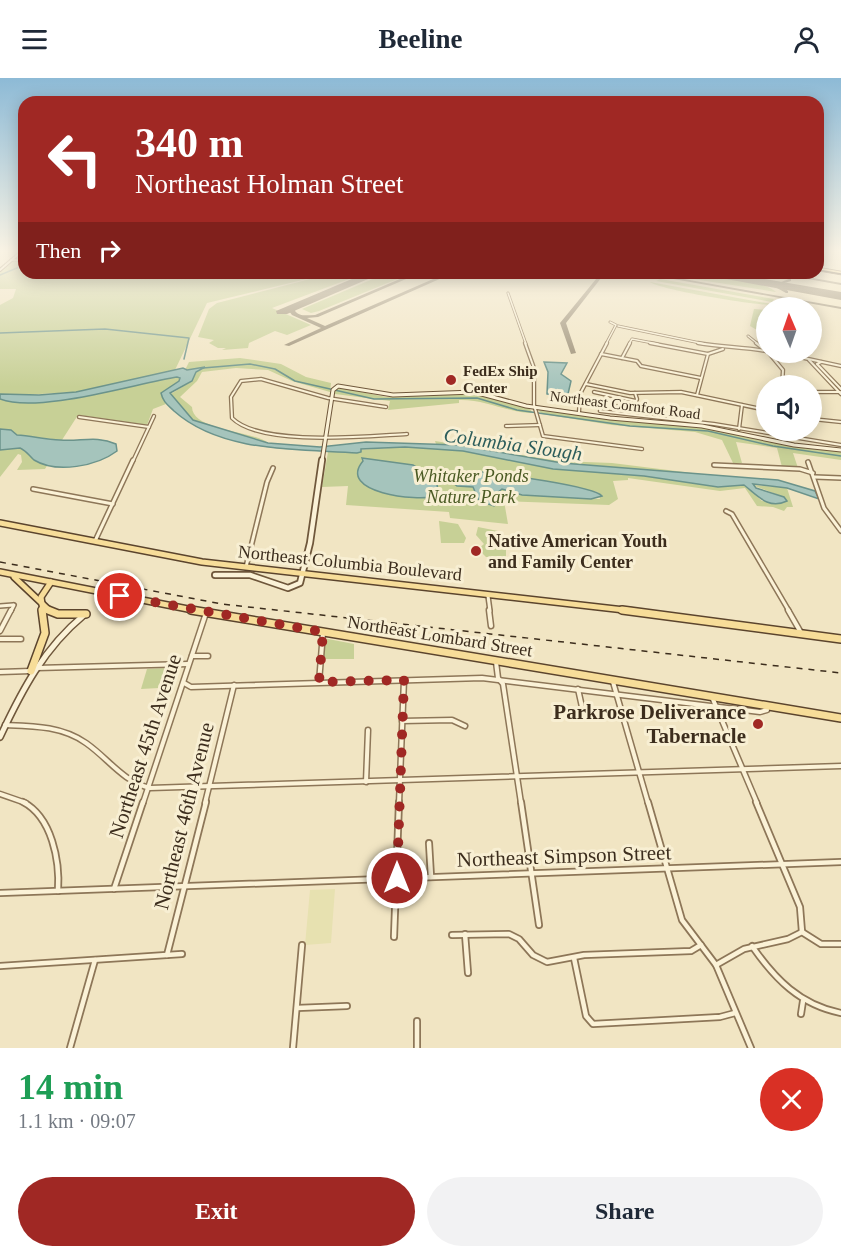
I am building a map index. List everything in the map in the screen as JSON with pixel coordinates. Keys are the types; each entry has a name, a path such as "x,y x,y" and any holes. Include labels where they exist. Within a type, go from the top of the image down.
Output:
{"main road":[{"name":"Northeast Columbia Boulevard","path":"0,523 192,560 488,594 841,639"},
{"name":"Northeast Lombard Street","path":"0,572 206,613 841,718"},
{"path":"10,574 31,591 42,607 57,615 86,614"},
{"path":"31,671 44,638 42,595 51,582"}],"street":[{"path":"510,297 534,368 535,410 545,437 642,449"},
{"path":"579,412 580,394 616,325 610,322"},
{"path":"618,326 724,348 745,347 756,350"},
{"path":"748,336 756,343"},
{"path":"622,358 632,339 708,354 724,348"},
{"path":"601,354 637,362 641,366 701,378"},
{"path":"697,395 708,354"},
{"path":"822,362 841,366"},
{"path":"812,363 841,392"},
{"path":"817,364 841,392"},
{"path":"386,407 332,399 268,379 241,381 231,397 231,411 235,422 271,434 327,438 407,434"},
{"path":"586,384 635,393 669,390 756,408"},
{"name":"Northeast Cornfoot Road","path":"332,399 334,390 345,386 371,393 393,395 471,391 535,410 579,412 702,426 756,436"},
{"path":"594,392 636,401"},
{"path":"822,392 841,392"},
{"path":"632,413 636,401 635,393"},
{"path":"607,395 600,411 622,416 689,421 756,434"},
{"path":"215,575 254,576 288,589 299,584 304,573 332,399"},
{"path":"603,404 627,409"},
{"path":"739,429 742,405"},
{"path":"95,541 154,416"},
{"path":"79,417 149,427"},
{"path":"822,420 841,422"},
{"path":"506,426 540,425"},
{"name":"Northeast Cornfoot Road","path":"783,441 841,450"},
{"path":"790,441 841,445"},
{"path":"808,462 824,508 841,531"},
{"path":"714,465 800,469 814,475 841,478"},
{"path":"246,567 267,482 273,468"},
{"path":"33,489 113,504"},
{"path":"726,511 732,514 801,633"},
{"path":"488,594 492,626"},
{"path":"0,606 14,605 0,631"},
{"name":"Northeast 45th Avenue","path":"114,889 150,788 206,613"},
{"path":"0,737 31,671 58,637 86,614"},
{"path":"319,682 323,632"},
{"path":"0,639 21,639"},
{"path":"192,656 208,656"},
{"path":"495,660 539,925"},
{"path":"0,672 31,671 41,667 188,664"},
{"path":"184,683 191,687 477,678 763,712 767,710 766,705"},
{"path":"394,938 404,680"},
{"path":"613,680 682,920 716,965 751,1048"},
{"name":"Northeast 46th Avenue","path":"167,955 234,685"},
{"path":"578,689 584,716"},
{"path":"712,696 800,907 802,932"},
{"path":"402,721 452,720 465,726"},
{"path":"5,725 47,726 68,732 90,745 126,780 150,788 841,766"},
{"path":"366,782 368,730"},
{"path":"0,794 13,797 40,815 59,872 58,891"},
{"path":"429,843 431,877"},
{"name":"Northeast Simpson Street","path":"0,893 841,862"},
{"path":"802,932 821,944 841,944"},
{"path":"716,965 752,946 788,939 802,932"},
{"path":"465,934 468,973"},
{"path":"452,935 509,934 519,939 537,962 691,951 700,945"},
{"path":"293,1048 302,945"},
{"path":"752,946 782,983 803,1000 819,1008 841,1013"},
{"path":"0,966 182,954"},
{"path":"574,958 590,1022 720,1017 735,1013"},
{"path":"70,1048 95,960"},
{"path":"801,1014 803,1000"},
{"path":"297,1008 347,1006"},
{"path":"417,1021 417,1048"}],"shaded area":[{"path":"335,889 331,943 305,945 310,890"}],"green space":[{"path":"231,297 207,303 175,370 76,392 3,396 0,394 0,305 13,298"},
{"path":"239,297 301,297 272,308 311,325 287,335 275,331 249,343 248,348 222,350 226,348 218,348 209,343 214,340 198,337 209,309 217,303"},
{"path":"330,297 353,297 311,313 302,309"},
{"path":"714,297 734,297 756,301 756,303"},
{"path":"754,309 756,309 756,329 750,326"},
{"path":"240,358 281,364 306,377 331,383 330,392 292,381 268,370 236,368 202,372 197,381 180,397 192,407 195,415 202,421 218,428 193,420 169,395 192,381 196,372 203,369 185,370 189,362"},
{"path":"180,378 179,381 161,394 166,404 153,409 147,425 78,415 62,440 17,435 0,429 0,399 23,401 67,398"},
{"path":"341,388 386,397 473,393 529,408 533,413 469,400 388,410 390,401 335,394 335,390"},
{"path":"538,410 692,425 756,439 756,441 841,452 841,460 793,453 798,468 782,467 777,448 736,442 742,463 733,463 722,440 695,432 612,425 542,414"},
{"path":"227,431 251,436 268,443"},
{"path":"435,441 475,448 436,444"},
{"name":"Whitaker Ponds Nature Park","path":"405,447 463,451 553,469 644,476 718,487 744,485 762,501 786,502 784,497 752,485 787,488 793,507 787,507 784,511 773,507 757,506 745,488 720,491 628,478 628,480 613,481 618,499 609,505 504,501 508,524 450,518 449,512 346,505 348,486 322,487 328,452","holes":["554,484 598,492 600,499 573,497"]},
{"path":"20,448 37,461 48,464 45,469 17,470 22,462 21,455 18,454 0,477 0,450"},
{"path":"475,448 492,449 508,453"},
{"path":"508,453 559,461 612,463 716,476 543,461"},
{"path":"439,521 458,524 466,538 464,543 441,543"},
{"path":"478,527 503,532 502,542 506,543 506,557 486,557 478,549 484,544 476,535"},
{"path":"323,638 354,644 354,659 322,659"},
{"path":"165,668 159,688 141,689 147,669"}],"water":[{"path":"544,362 567,363 561,374 571,381 568,394 561,397 547,394 548,372"},
{"path":"205,367 196,372 192,381 170,393 193,420 268,443 320,447 366,442 458,445 562,463 778,480 815,491 819,499 787,488 753,484 756,488 784,497 787,501 774,504 758,497 744,485 718,487 644,476 553,469 463,451 405,447 361,449 361,452 357,453 286,449 237,442 193,425 166,403 161,393 179,381 180,378 177,377 87,396 38,403 17,403 0,399 0,394 39,395 76,392 183,368 187,370"},
{"path":"0,429 11,430 17,435 54,440 109,441 116,444 117,451 88,464 54,467 34,460 20,448 0,450"},
{"path":"362,458 413,465 436,479 438,490 436,496 413,498 369,488 360,481 358,472"},
{"path":"482,472 583,488 602,496 591,499 522,495 502,489 492,497 496,504 494,506 479,501 473,487 457,486 449,480 459,474"}],"waterway":[{"path":"0,333 105,329 189,338 184,359"},
{"name":"Columbia Slough","path":"203,368 250,364 275,369 295,381 374,399 477,398 517,410 630,426 708,431 773,446 841,456"}],"taxiway":[{"path":"303,317 316,316 360,297"},
{"path":"325,328 395,297"},
{"path":"573,353 563,323 584,297"},
{"path":"780,297 841,308"},
{"path":"295,305 292,311 294,314 325,328"},
{"path":"287,345 325,328"}],"runway":[{"path":"282,311 316,297"}],"railway":[{"path":"0,562 222,604 841,673"}],"place":[{"name":"FedEx Ship Center","path":"451,380"},
{"name":"Native American Youth and Family Center","path":"476,551"},
{"name":"Parkrose Deliverance Tabernacle","path":"758,724"}],"route":[{"path":"120,596 323,632 319,682 404,680 397,814 397,878"}]}
